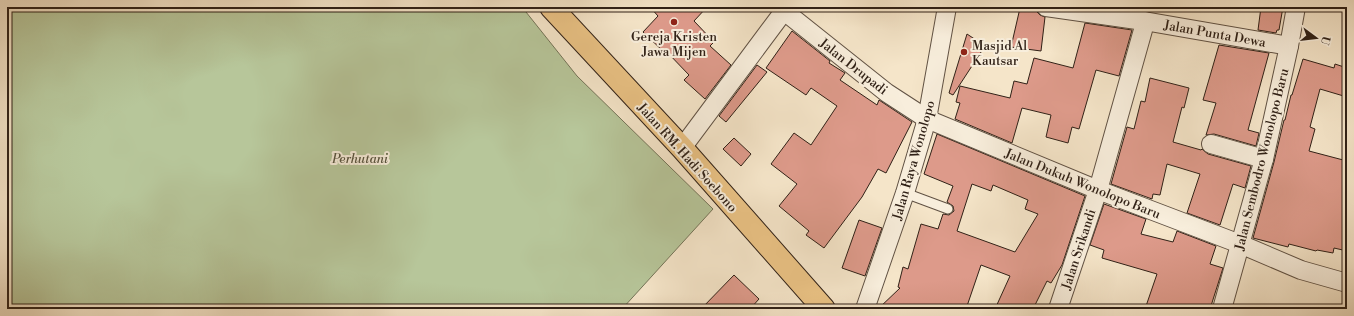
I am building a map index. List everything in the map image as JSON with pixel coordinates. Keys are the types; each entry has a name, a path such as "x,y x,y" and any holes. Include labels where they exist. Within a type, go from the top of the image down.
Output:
{"main road":[{"name":"Jalan RM. Hadi Soebono","path":"551,7 682,148 824,309"}],"street":[{"name":"Jalan Raya Wonolopo","path":"865,309 905,192 927,119 947,7"},
{"name":"Jalan Punta Dewa","path":"1046,7 1144,21 1289,46"},
{"name":"Jalan Sembodro Wonolopo Baru","path":"1222,309 1264,159 1296,7"},
{"name":"Jalan Drupadi","path":"682,148 782,9 887,93 927,119"},
{"name":"Jalan Srikandi","path":"1058,309 1098,190 1143,30 1144,21"},
{"name":"Jalan Dukuh Wonolopo Baru","path":"927,119 1098,190 1240,244 1301,270 1347,283"},
{"path":"1211,144 1264,159"}],"lane":[{"path":"905,192 948,210"}],"green space":[{"name":"Perhutani","path":"7,7 522,7 577,76 713,209 622,309 7,309"}],"building":[{"path":"650,7 707,7 694,21 714,42 710,46 731,65 705,99 684,80 689,75 666,51 665,53 643,32 658,16"},
{"path":"1261,7 1283,7 1279,30 1277,30 1276,33 1258,30"},
{"path":"1020,8 1036,11 1045,17 1041,51 1011,47"},
{"path":"1085,23 1132,30 1119,76 1096,70 1079,129 1072,127 1068,143 1046,137 1051,115 1022,108 1012,143 955,119 960,103 956,102 960,86 1010,98 1014,81 1027,84 1034,58 1073,68"},
{"path":"792,31 830,61 829,63 845,73 840,80 877,105 879,100 912,122 886,173 878,169 862,197 824,248 806,235 809,231 779,206 797,184 771,164 794,133 811,145 837,106 811,88 806,95 766,68"},
{"path":"967,34 985,46 953,95 949,93"},
{"path":"1219,45 1269,53 1248,130 1259,133 1256,146 1214,134 1206,135 1216,103 1203,100"},
{"path":"1303,59 1334,68 1335,64 1347,68 1347,97 1320,89 1310,127 1315,129 1309,151 1347,161 1347,251 1334,248 1333,253 1316,251 1289,244 1288,247 1253,238 1284,120"},
{"path":"757,65 767,72 726,122 719,116"},
{"path":"1150,78 1189,88 1184,108 1182,107 1173,142 1201,150 1202,149 1208,154 1251,166 1245,188 1233,184 1220,225 1187,213 1200,174 1167,164 1160,195 1153,194 1152,199 1111,184 1127,127 1134,129 1141,101 1145,102"},
{"path":"937,134 1085,196 1062,265 1051,283 1047,281 1033,309 995,309 1010,276 981,265 966,309 878,309 900,288 898,287 903,267 908,269 921,224 938,229 943,214 949,215 954,211 953,206 947,202 953,186 924,174","holes":["972,184 991,191 993,185 1028,200 1025,209 1038,214 1015,252 957,231"]},
{"path":"734,138 751,154 741,166 723,149"},
{"path":"1104,204 1146,219 1141,234 1173,242 1177,231 1216,246 1210,264 1223,268 1210,309 1145,309 1157,274 1102,258 1104,250 1090,245"},
{"path":"859,220 882,228 865,276 842,268"},
{"path":"734,275 759,299 750,309 701,309"}],"place":[{"name":"Gereja Kristen Jawa Mijen","path":"674,22"},
{"name":"Masjid Al Kautsar","path":"964,52"}]}
